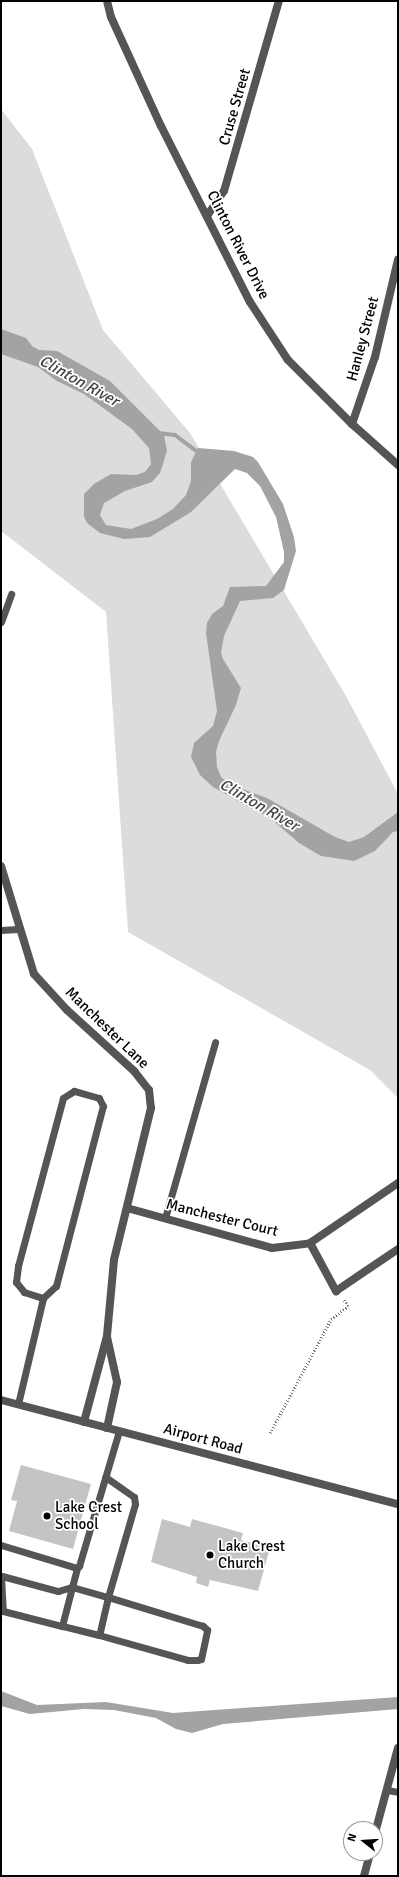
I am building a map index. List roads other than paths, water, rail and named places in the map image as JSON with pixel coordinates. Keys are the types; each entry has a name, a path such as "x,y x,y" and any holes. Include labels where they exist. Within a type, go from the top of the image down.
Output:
{"street":[{"name":"Clinton River Drive","path":"107,1 111,17 139,81 250,302 288,360 352,424 398,465"},
{"name":"Cruse Street","path":"207,216 224,191 279,1"},
{"name":"Hanley Street","path":"352,424 375,357 398,260"},
{"name":"Manchester Lane","path":"1,866 18,929 34,974 67,1010 134,1071 149,1090 151,1108 114,1260 107,1336 84,1422"},
{"name":"Manchester Court","path":"127,1208 272,1248 310,1243 398,1183"},
{"path":"310,1243 336,1291 398,1249"},
{"name":"Manchester Lane","path":"107,1336 117,1378 107,1428"},
{"name":"Airport Road","path":"1,1400 398,1504"},
{"path":"378,1821 398,1748"},
{"path":"364,1876 368,1861"}],"lane":[{"path":"1,622 11,594"},
{"path":"1,930 18,929"},
{"path":"165,1218 215,1042"},
{"path":"18,1404 43,1298 56,1286 103,1106 99,1098 74,1091 63,1098 18,1266 16,1282 24,1292 43,1298"},
{"path":"62,1626 77,1568 119,1431"},
{"path":"98,1635 135,1504 134,1497 105,1477"},
{"path":"1,1545 77,1568"},
{"path":"2,1576 58,1591 72,1587 108,1598 203,1626 207,1630 201,1659 188,1660 3,1611 2,1576"},
{"path":"386,1790 398,1792"}],"water":[{"path":"1,329 26,338 32,346 39,350 57,351 110,381 164,435 167,451 160,473 152,482 125,491 104,503 100,515 106,525 131,529 157,519 173,509 186,495 191,481 191,462 198,448 234,451 253,457 258,462 283,504 294,537 296,551 284,590 273,598 240,601 224,636 221,652 223,659 241,688 236,705 219,741 216,752 217,767 221,777 231,785 267,798 335,837 349,842 364,837 398,812 398,831 393,832 375,851 354,861 321,856 299,843 270,818 213,787 200,775 191,757 194,743 213,726 217,711 206,633 207,623 212,614 223,606 230,587 266,586 284,562 284,552 276,517 260,486 247,473 235,469 191,512 150,537 124,539 100,533 87,523 84,517 84,494 94,484 111,474 136,475 145,472 151,464 149,448 132,429 84,394 57,381 38,367 1,354"},
{"path":"1,1691 37,1705 106,1702 173,1713 398,1697 398,1709 223,1724 192,1733 176,1729 156,1718 114,1710 84,1709 30,1714 1,1706"}],"waterway":[{"name":"Clinton River","path":"158,433 175,435 200,454"}],"place":[{"name":"Lake Crest School","path":"47,1516"},
{"name":"Lake Crest Church","path":"210,1555"}]}
